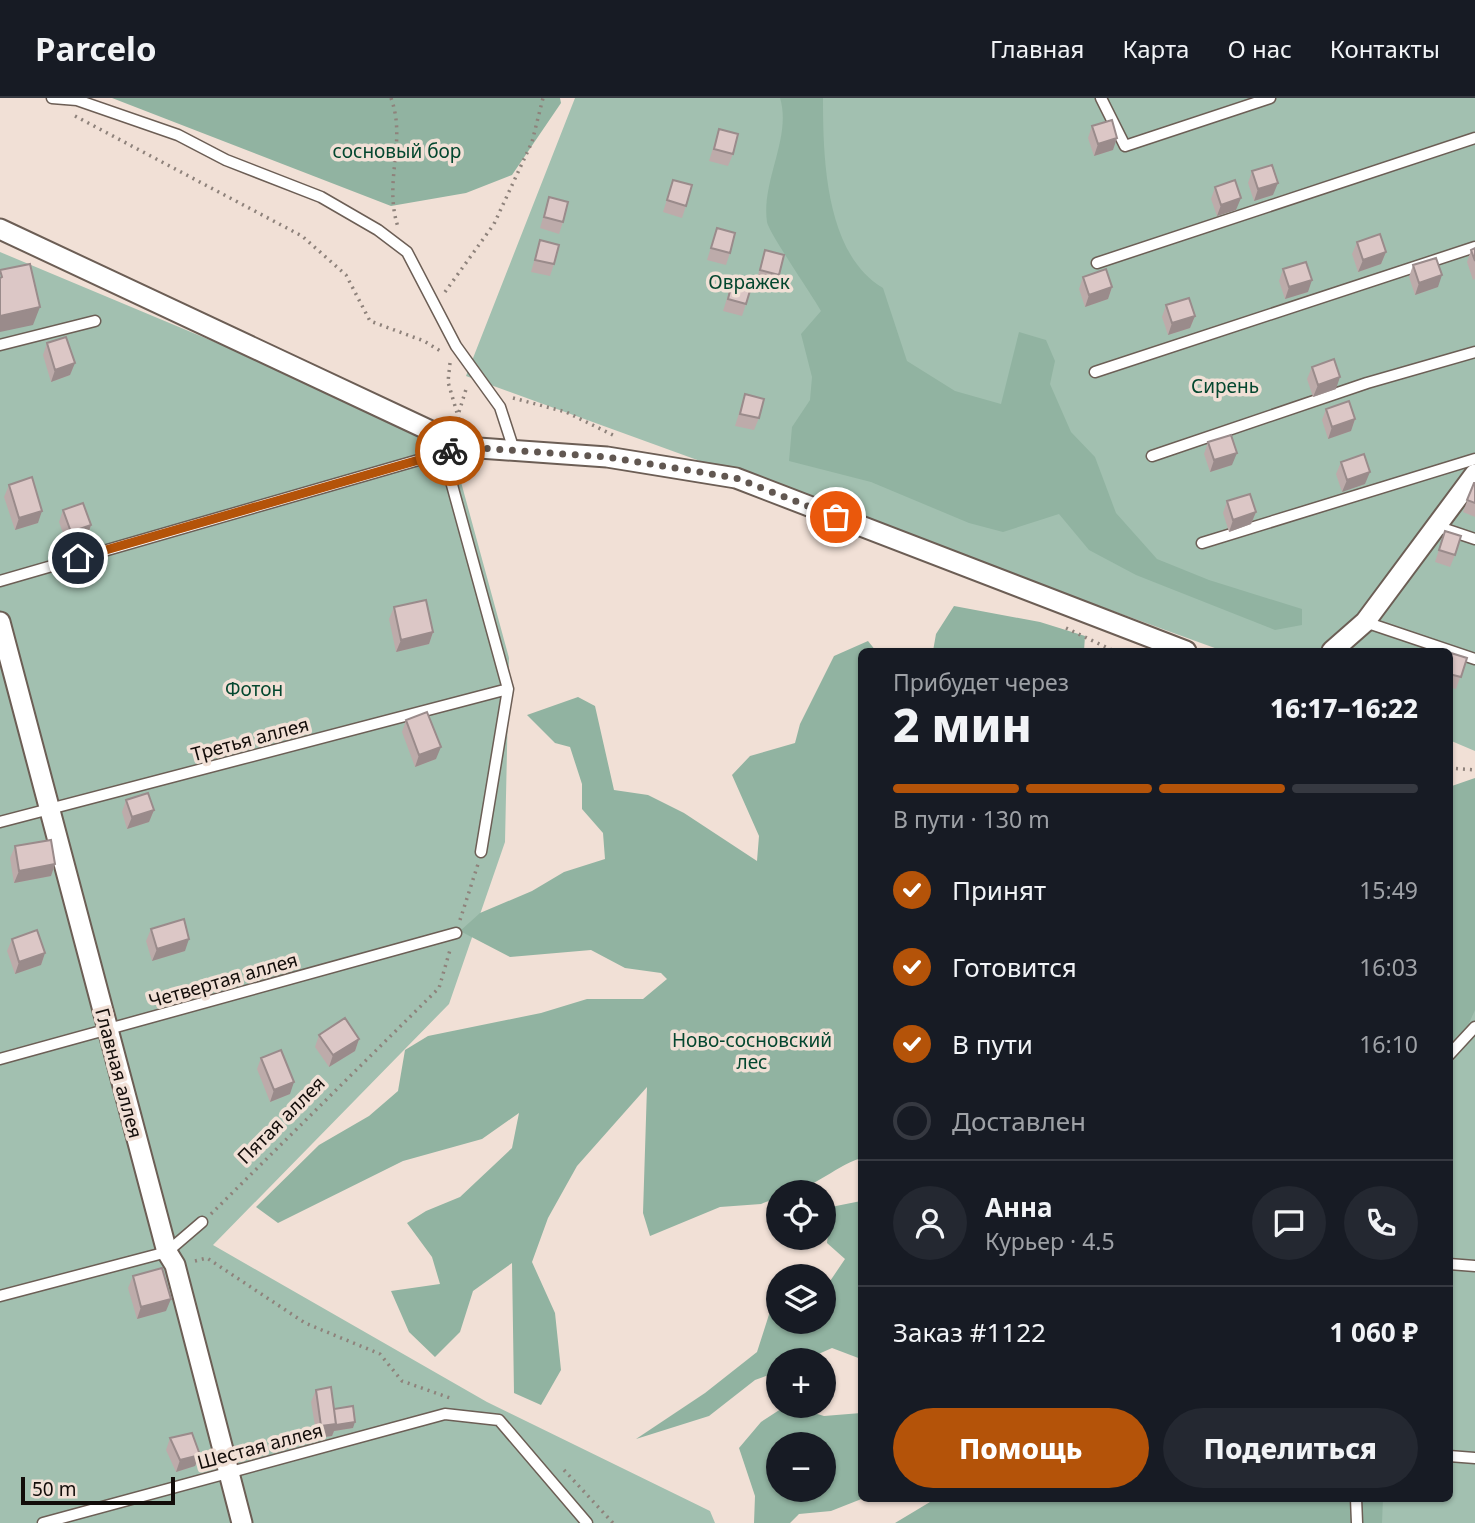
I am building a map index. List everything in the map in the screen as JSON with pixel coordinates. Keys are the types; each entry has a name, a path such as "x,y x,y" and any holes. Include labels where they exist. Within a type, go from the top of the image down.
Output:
{"street":[{"path":"0,229 465,447 607,457 736,478 1178,648"},
{"path":"1335,648 1365,622 1475,474"},
{"name":"Главная аллея","path":"0,622 47,810 242,1523"}],"lane":[{"path":"54,98 77,100 178,135 226,160 321,197 378,230 407,253 456,346 500,407 514,450"},
{"path":"1101,98 1125,146 1270,98"},
{"path":"1097,263 1475,138"},
{"path":"1095,372 1475,247"},
{"path":"0,345 95,321"},
{"path":"1152,456 1367,383 1475,352"},
{"path":"0,581 465,447"},
{"path":"465,447 449,474 508,689 481,852"},
{"path":"1202,543 1475,458"},
{"path":"1438,527 1475,539"},
{"path":"1365,622 1442,648"},
{"path":"1453,652 1475,659"},
{"name":"Третья аллея","path":"0,822 508,689"},
{"name":"Четвертая аллея","path":"0,1059 456,933"},
{"path":"1453,1051 1475,1027"},
{"path":"0,1296 171,1258 202,1222"},
{"path":"1453,1264 1475,1266"},
{"name":"Шестая аллея","path":"43,1523 445,1414 499,1420 587,1523"},
{"path":"1453,1456 1475,1458"},
{"path":"1356,1502 1357,1523"}],"path":[{"path":"54,98 80,121 302,236 346,275 370,321 424,341 450,357 448,382 465,447"},
{"path":"391,98 398,117 391,205 407,253"},
{"path":"436,305 494,224 532,142 543,98"},
{"path":"488,390 566,412 619,438"},
{"path":"1453,768 1475,771"},
{"name":"Пятая аллея","path":"202,1222 439,988 481,852"},
{"path":"171,1258 207,1258 305,1323 380,1354 402,1381 459,1401"}],"green space":[{"name":"сосновый бор","path":"112,98 560,98 561,103 512,175 466,193 391,206"},
{"name":"Сирень","path":"575,98 1475,98 1475,751 1453,742 1453,648 1215,648 466,376"},
{"path":"780,98 823,98 827,175 839,228 849,252 864,272 883,288 907,361 955,391 1001,404 1019,332 1046,340 1055,361 1050,384 1071,432 1095,457 1116,513 1157,559 1209,580 1302,609 1302,625 1275,630 1136,575 1089,550 1059,514 1003,532 969,523 871,482 789,461 792,427 810,400 812,377 801,334 821,311 767,222 768,191 782,128"},
{"name":"Фотон","path":"0,252 465,447 455,460 509,658 505,842 449,1004 213,1245 487,1402 710,1511 715,1523 0,1523"},
{"path":"954,606 1040,622 1085,636 1084,648 934,648 936,634"},
{"name":"Ново-сосновский лес","path":"868,641 874,648 858,648 858,1159 819,1180 766,1180 766,1202 720,1207 650,1236 643,1213 647,1087 577,1166 548,1218 532,1262 555,1313 561,1370 541,1405 514,1393 512,1263 473,1291 460,1332 435,1357 409,1332 391,1291 440,1284 432,1257 407,1223 426,1211 460,1197 512,1148 519,1113 482,1139 403,1161 278,1223 256,1207 319,1145 369,1116 398,1091 405,1050 428,1036 541,1013 587,999 643,999 667,979 661,973 625,968 591,950 510,957 460,931 480,913 532,891 564,872 605,859 603,833 582,809 582,784 570,747 555,743 527,715 578,697 595,706 614,790 648,795 684,813 757,861 759,836 732,775 750,756 795,743 800,724 834,656"},
{"path":"1475,778 1475,1010 1453,1059 1453,786"},
{"path":"1475,955 1475,1523 1324,1523 1323,1502 1453,1502 1453,977"},
{"path":"858,1202 858,1358 836,1348 766,1348 766,1376 755,1380 709,1416 636,1439 705,1393 757,1352 766,1324 766,1334 836,1334 836,1272 845,1259 835,1250 836,1206"},
{"path":"858,1413 858,1500 831,1511 799,1514 790,1523 754,1523 755,1496 739,1448 761,1422 767,1418 836,1418 836,1415"},
{"path":"930,1502 1383,1502 1382,1523 895,1523"}],"building":[{"path":"1112,120 1117,138 1098,144 1092,126"},
{"path":"719,129 738,134 733,154 714,149"},
{"path":"1272,165 1278,183 1258,189 1252,171"},
{"path":"673,180 692,185 686,206 667,200"},
{"path":"1235,180 1241,198 1221,205 1215,187"},
{"path":"549,197 568,202 563,222 544,217"},
{"path":"717,228 735,233 730,253 711,248"},
{"path":"1380,234 1386,252 1363,260 1357,242"},
{"path":"540,240 559,245 554,264 535,260"},
{"path":"765,250 784,255 779,275 760,270"},
{"path":"1436,258 1442,275 1419,283 1413,265"},
{"path":"1306,262 1312,280 1289,287 1283,269"},
{"path":"30,264 40,307 0,316 0,270"},
{"path":"1106,269 1112,287 1089,295 1083,277"},
{"path":"733,279 752,284 746,304 728,299"},
{"path":"1189,298 1195,316 1172,323 1166,305"},
{"path":"66,337 75,363 55,370 47,343"},
{"path":"1334,359 1340,377 1318,385 1312,367"},
{"path":"745,394 764,399 759,418 740,414"},
{"path":"1349,401 1355,419 1332,427 1326,409"},
{"path":"1231,435 1237,453 1214,460 1208,442"},
{"path":"1364,454 1370,472 1347,480 1341,462"},
{"path":"32,477 42,511 19,518 9,485"},
{"path":"1475,483 1475,503 1467,500"},
{"path":"1250,494 1256,512 1233,520 1227,501"},
{"path":"83,503 91,525 71,532 63,510"},
{"path":"1445,531 1461,536 1455,555 1439,550"},
{"path":"426,600 433,632 401,640 394,607"},
{"path":"1453,654 1467,658 1461,677 1453,675"},
{"path":"427,712 441,747 419,755 406,720"},
{"path":"148,793 154,810 132,817 126,800"},
{"path":"51,840 55,864 19,871 15,846"},
{"path":"184,919 189,939 157,949 151,929"},
{"path":"37,930 45,953 19,962 12,939"},
{"path":"345,1018 359,1039 333,1055 319,1035"},
{"path":"281,1050 294,1082 274,1090 261,1058"},
{"path":"162,1268 171,1299 141,1307 133,1276"},
{"path":"331,1387 336,1424 321,1426 316,1390"},
{"path":"353,1406 355,1422 336,1425 334,1409"},
{"path":"192,1433 200,1455 180,1460 170,1438"}],"way so far":[{"path":"450,451 465,447 607,457 736,478 836,517"}],"route":[{"path":"78,558 450,451"}],"park label":[{"name":"Овражек","path":"749,282"}]}
